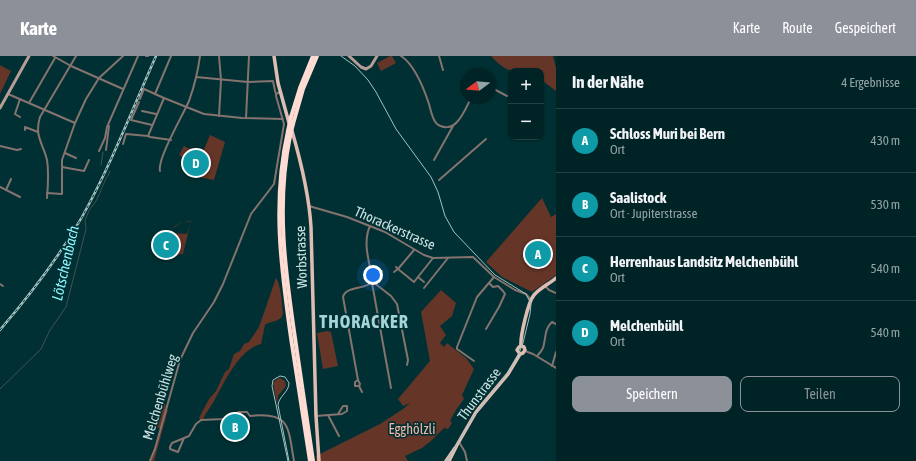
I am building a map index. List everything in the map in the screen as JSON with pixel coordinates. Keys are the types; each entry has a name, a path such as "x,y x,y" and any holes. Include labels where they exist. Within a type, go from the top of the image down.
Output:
{"highway":[{"path":"313,56 290,136 283,190 283,245 289,300 313,461"},
{"path":"310,461 284,286 279,238 280,186 283,155 288,131 291,118 311,66 317,56"}],"main road":[{"name":"Worbstrasse","path":"274,56 278,93 301,164 309,206 312,241 316,416 319,461"},
{"path":"521,346 517,350 520,354 523,354 525,351 521,346 521,337 534,294 556,278"},
{"name":"Thunstrasse","path":"446,461 456,447 476,412 508,374 520,354"},
{"name":"Thunstrasse","path":"450,461 456,447"}],"street":[{"path":"0,108 28,57 24,56"},
{"path":"47,198 47,160 38,132 38,122 76,56"},
{"path":"47,194 62,194 62,167 64,153 75,123 86,99 99,78 123,56"},
{"path":"99,151 123,89 138,56"},
{"path":"155,94 171,56"},
{"path":"160,171 163,156 186,107 196,77 200,56"},
{"path":"219,56 221,80 219,116"},
{"path":"246,118 248,56"},
{"path":"349,56 361,67 366,69 370,67 377,56"},
{"path":"401,56 408,62 422,85 435,122 444,127 454,125"},
{"path":"439,56 443,70"},
{"path":"29,103 55,57 71,66 123,89"},
{"path":"196,77 248,82"},
{"name":"Melchenbühlweg","path":"150,461 155,449 180,360 193,333 210,310 226,276 248,220 274,184 284,124 278,93 274,88 273,81 248,82"},
{"path":"140,99 144,89 201,114 246,118 283,119"},
{"path":"496,90 506,96"},
{"path":"7,93 75,123"},
{"path":"148,136 164,98"},
{"path":"20,99 15,114 20,117"},
{"path":"139,102 131,120 152,125"},
{"path":"434,160 468,104"},
{"path":"142,111 157,114"},
{"path":"106,150 110,123"},
{"path":"25,130 25,128 38,132"},
{"path":"123,144 126,134 171,140"},
{"path":"439,180 486,139"},
{"path":"0,146 17,150 21,149"},
{"path":"64,153 76,158"},
{"path":"62,167 84,171 89,160"},
{"path":"6,190 11,179"},
{"path":"0,186 20,197"},
{"name":"Thorackerstrasse","path":"309,206 390,234 414,250 433,258 473,257 494,277 515,290 526,294 531,300"},
{"path":"370,226 366,241 391,388"},
{"path":"394,272 414,250"},
{"path":"411,285 433,258"},
{"path":"424,288 448,258"},
{"path":"397,268 414,282"},
{"path":"362,392 359,386 360,384 358,380 343,296 347,291 368,286 382,271"},
{"path":"418,277 424,282"},
{"path":"474,361 457,348 477,297 494,277"},
{"path":"373,282 391,296 398,304 408,360 407,365"},
{"path":"486,329 500,307 505,294 498,286 493,287 489,283"},
{"path":"545,286 549,290 556,293"},
{"path":"537,356 543,348 543,340 550,324 552,322 556,324"},
{"path":"525,351 537,356 555,367 556,352"},
{"path":"358,380 354,384 355,386 359,386"},
{"path":"316,416 338,414 346,411 346,406 342,407 338,414"},
{"path":"184,438 178,452 170,450 172,443 184,438 189,436 196,424 201,420 223,419 243,411 248,413 250,416 272,415 282,420 287,426 294,461"},
{"path":"328,415 339,436"},
{"path":"459,442 465,452 467,461"}],"green space":[{"path":"392,56 396,63 381,71 377,63"},
{"path":"491,56 553,56 556,68 556,91 544,82 544,68 508,68 508,70"},
{"path":"0,65 11,71 0,94"},
{"path":"210,135 225,142 214,180 198,177 204,155 202,154"},
{"path":"184,146 198,153 196,157 192,155 189,160 179,155"},
{"path":"542,198 551,217 556,214 556,275 532,292 502,277 486,262"},
{"path":"190,225 183,254 179,254 167,260 159,256 160,239 172,229 170,233 187,234"},
{"path":"276,278 281,295 282,316 278,320 265,325 261,344 253,347 239,359 227,376 203,420 201,420 199,418 209,399 216,391 225,372 229,369 234,354 240,351 244,344 249,342 259,327"},
{"name":"Egghölzli","path":"441,290 456,303 452,316 440,326 446,335 440,343 444,347 447,343 467,359 474,369 462,395 464,399 450,421 452,423 448,429 444,428 422,448 405,456 408,461 316,461 316,456 380,424 410,403 403,406 398,399 430,361 421,312"},
{"path":"327,331 331,332 338,366 323,369 317,333"},
{"path":"280,378 285,381 286,386 278,396 277,404 273,383"},
{"path":"164,404 166,405 165,409 168,410 154,461 150,461 160,429 154,425 155,419 158,411"}],"waterway":[{"name":"Lötschenbach","path":"101,165 103,152"},
{"name":"Lötschenbach","path":"0,389 41,349 50,330 66,307 86,229 85,220 89,210 98,197 110,172 109,171"}],"tram line":[{"path":"341,56 355,66 368,80 396,129 431,177 438,192 445,216 454,232 495,275 526,294 531,304 523,343 519,353 509,371 473,417 447,461"},
{"path":"288,461 272,386 273,380 280,376 285,377 289,383 289,386 280,399 278,405 289,461"}],"railway":[{"path":"0,330 44,275 64,247 82,217 112,157 156,56"}],"place":[{"name":"Melchenbühl","path":"196,163"},
{"name":"Herrenhaus Landsitz Melchenbühl","path":"166,245"},
{"name":"Schloss Muri bei Bern","path":"538,254"},
{"name":"Saalistock","path":"235,427"}],"district":[{"name":"THORACKER","path":"364,321"}]}
